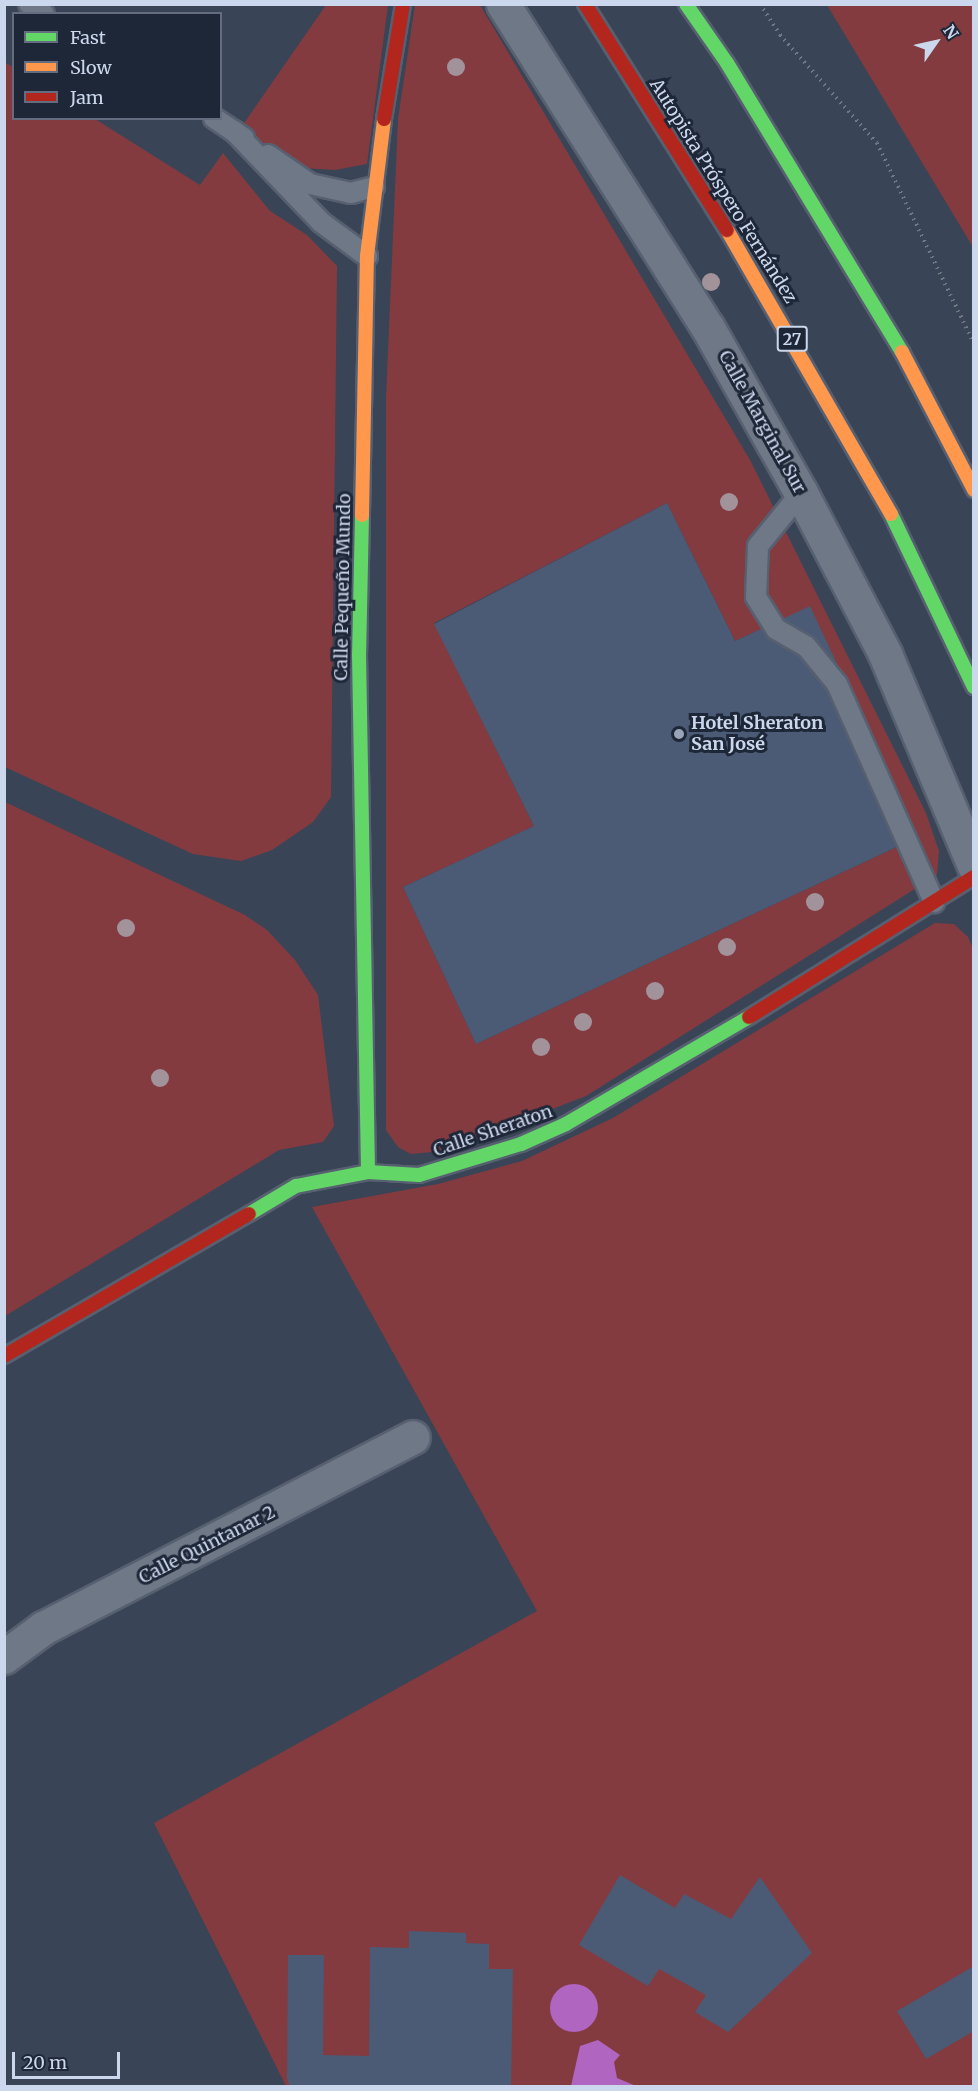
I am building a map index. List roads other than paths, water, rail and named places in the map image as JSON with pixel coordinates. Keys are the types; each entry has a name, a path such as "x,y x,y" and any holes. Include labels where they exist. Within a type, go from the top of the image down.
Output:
{"main road":[{"name":"Calle Pequeño Mundo","path":"368,1172 359,654 368,256 374,187 391,62 404,4"},
{"name":"Autopista Próspero Fernández","path":"585,4 691,169 808,366 900,531 974,687"},
{"path":"686,4 727,63 897,343 974,490"},
{"name":"Calle Sheraton","path":"4,1356 296,1186 368,1172 419,1175 511,1147 566,1124 698,1048 974,877"}],"street":[{"name":"Calle Marginal Sur","path":"503,4 708,328 801,493 885,654 974,866"},
{"name":"Calle Quintanar 2","path":"4,1657 43,1628 413,1437"}],"lane":[{"path":"217,120 310,184 351,193 374,187"},
{"path":"234,130 322,224 368,256"},
{"path":"801,493 758,546 756,597 776,629 806,646 837,684 934,902"}],"place":[{"name":"Hotel Sheraton San José","path":"679,734"}]}
